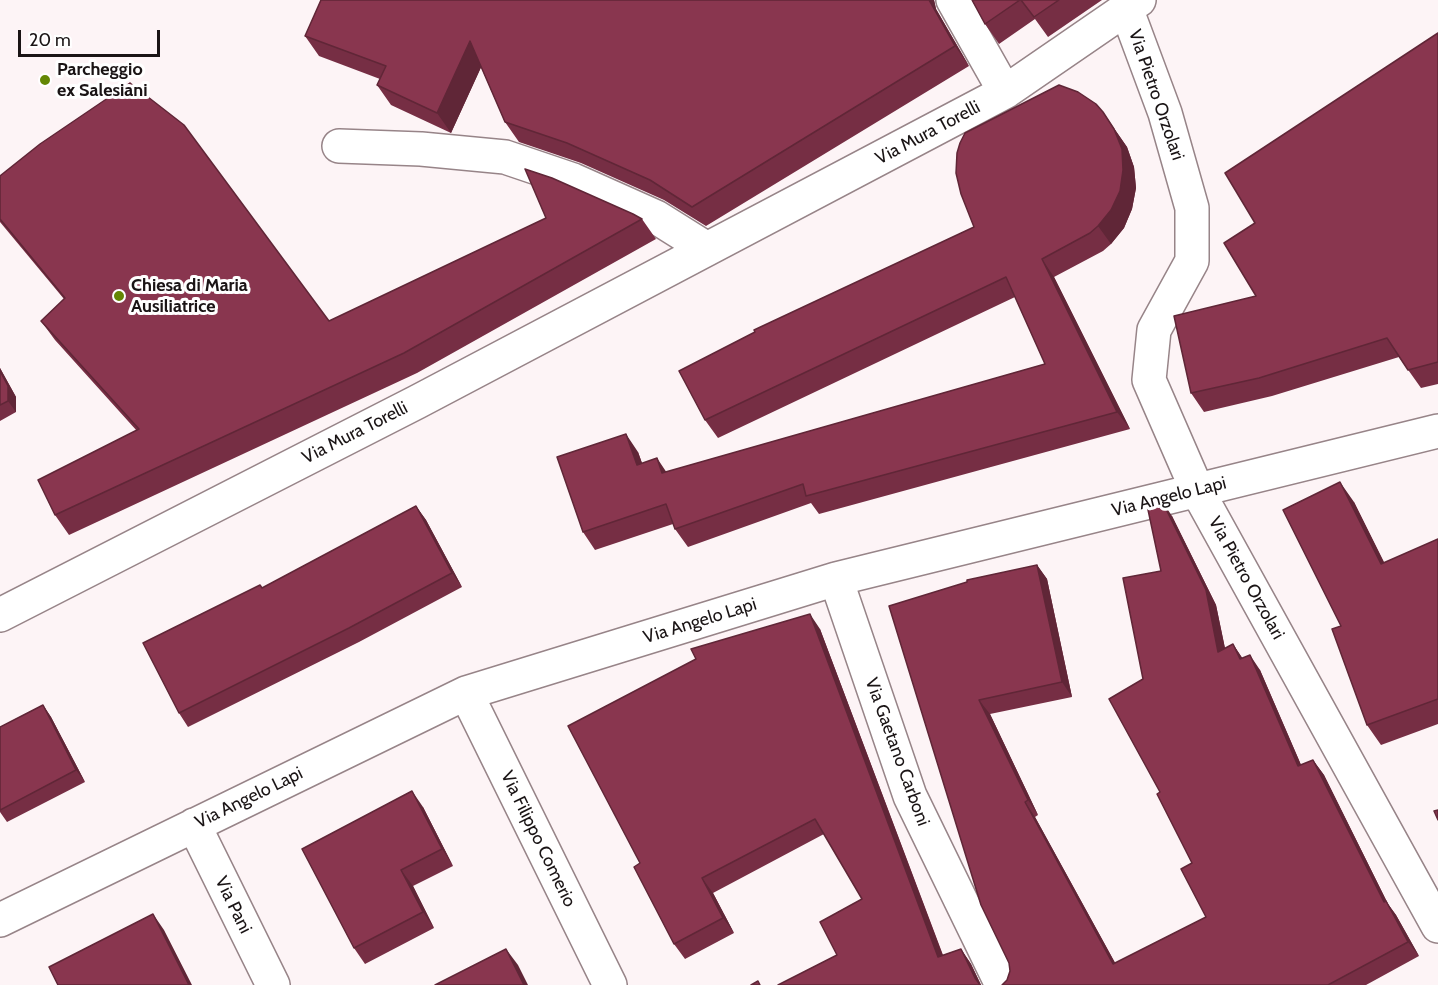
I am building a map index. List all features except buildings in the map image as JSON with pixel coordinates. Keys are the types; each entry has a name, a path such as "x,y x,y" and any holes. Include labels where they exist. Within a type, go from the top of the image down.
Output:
{"street":[{"path":"953,0 1005,92"},
{"name":"Via Mura Torelli","path":"0,615 417,402 1005,92 1132,4"},
{"name":"Via Pietro Orzolari","path":"1132,4 1192,208 1192,261 1154,330 1149,380 1197,490 1438,926"},
{"path":"339,146 505,157 573,180 657,217 707,249"},
{"name":"Via Angelo Lapi","path":"0,920 466,693 836,579 1438,431"},
{"name":"Via Gaetano Carboni","path":"836,579 910,796 1002,985"},
{"name":"Via Filippo Comerio","path":"466,693 610,985"},
{"name":"Via Pani","path":"194,825 273,985"}],"place":[{"name":"Parcheggio ex Salesiani","path":"45,80"},
{"name":"Chiesa di Maria Ausiliatrice","path":"119,296"}]}
